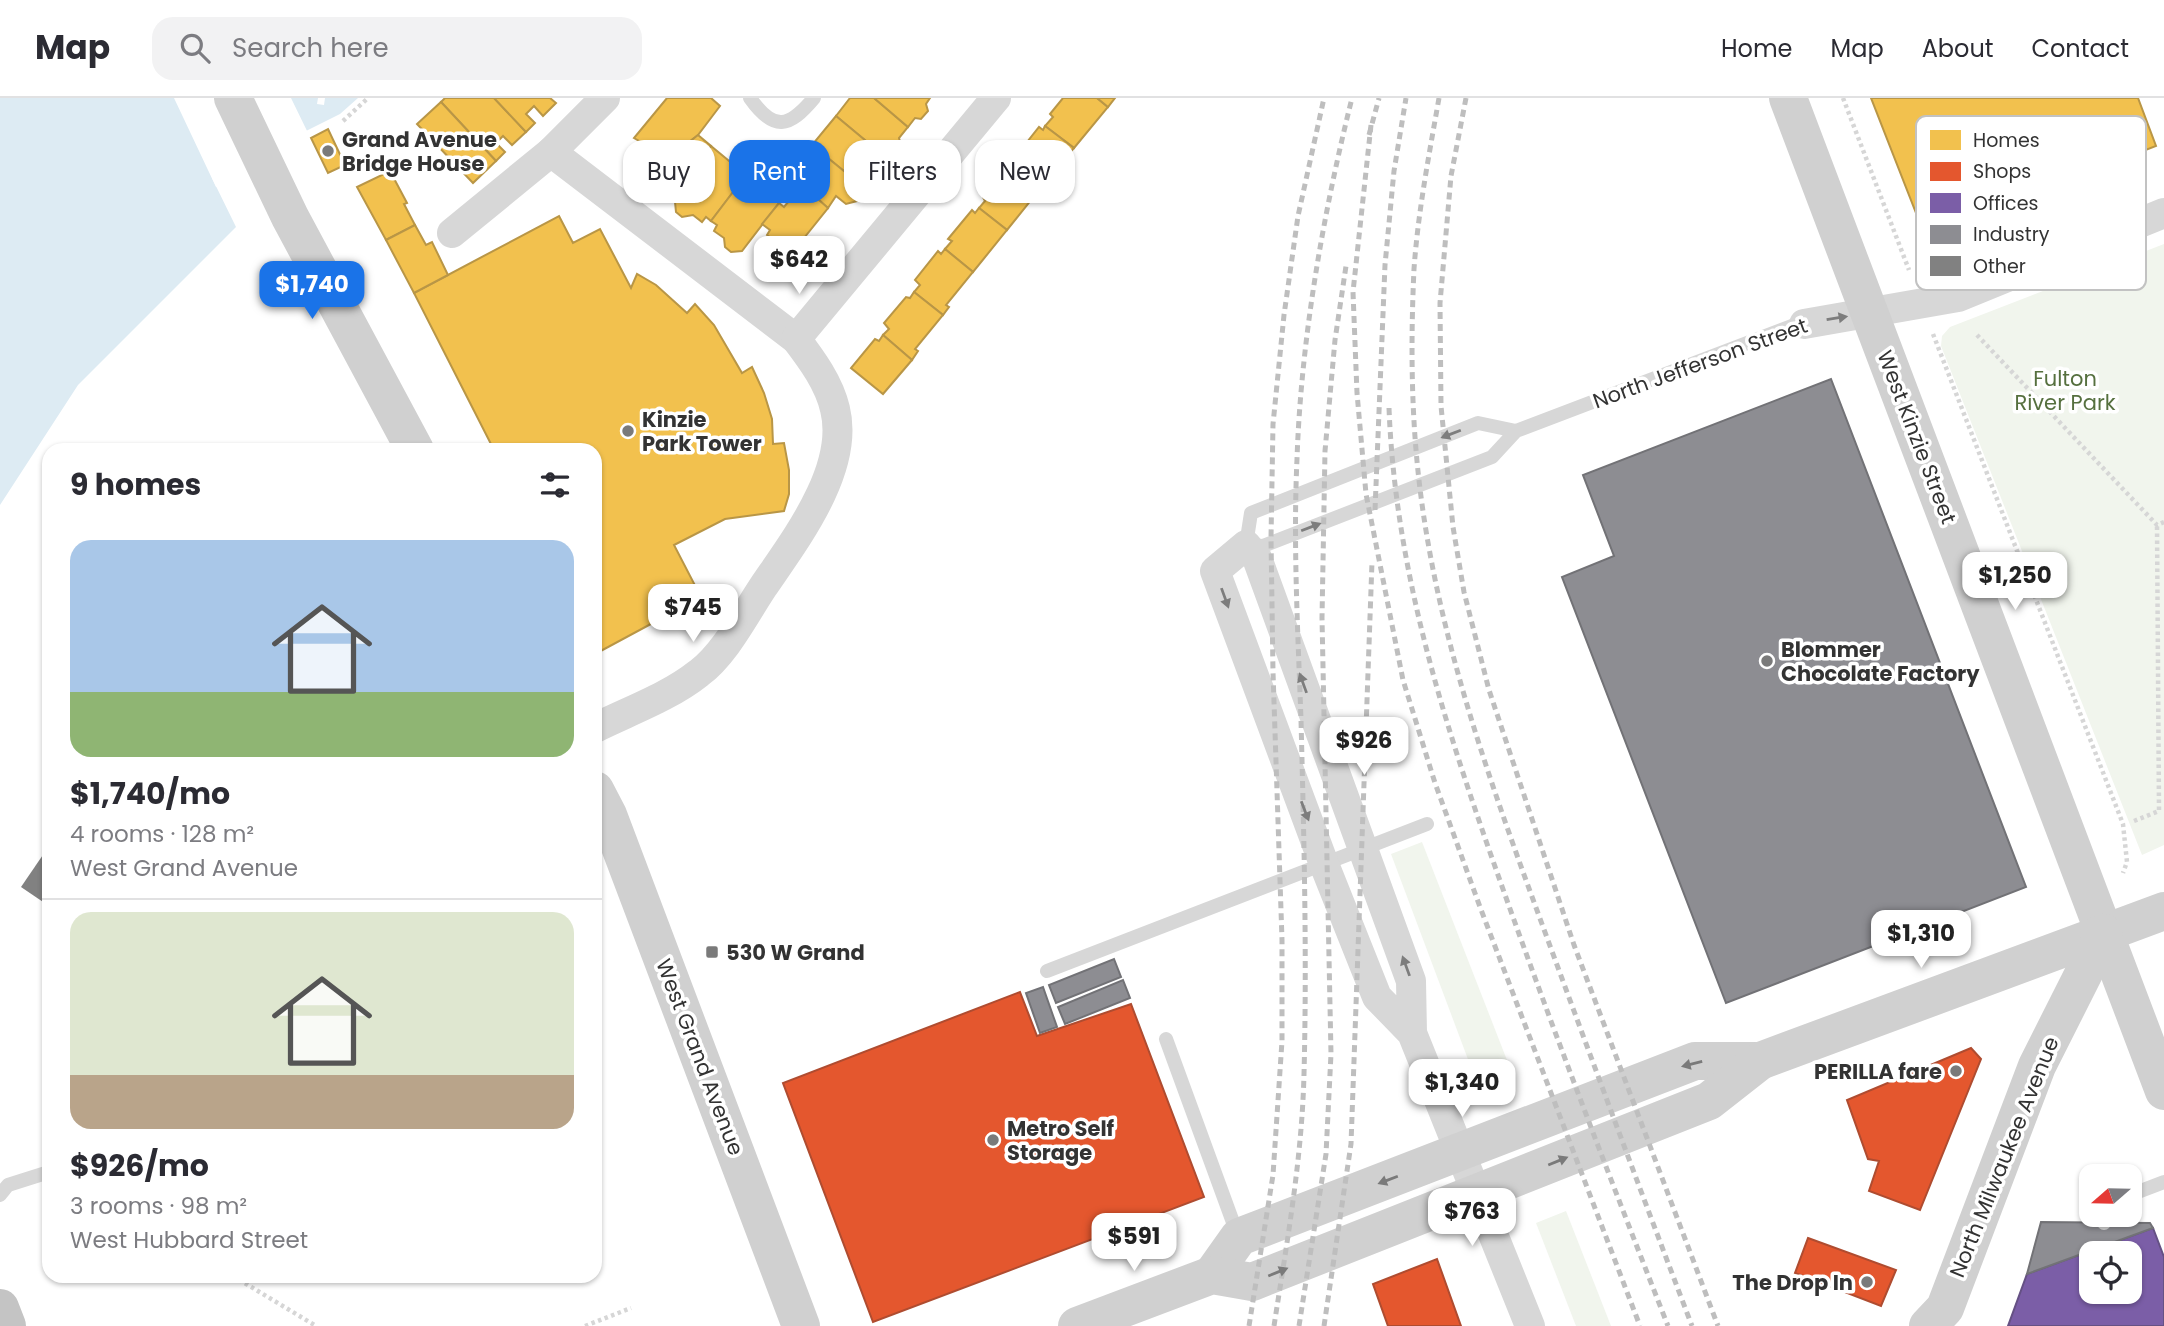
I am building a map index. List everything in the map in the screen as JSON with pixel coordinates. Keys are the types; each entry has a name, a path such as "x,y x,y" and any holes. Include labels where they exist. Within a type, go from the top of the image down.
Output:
{"highway":[{"path":"0,1308 7,1326"}],"main road":[{"path":"233,98 290,217 411,443"},
{"name":"West Kinzie Street","path":"1788,98 2164,1091"},
{"name":"West Grand Avenue","path":"602,816 801,1326"},
{"path":"1077,1326 1212,1275 1252,1282 1709,1101 1759,1061 2164,911"},
{"name":"North Milwaukee Avenue","path":"1940,1320 2037,1066 2104,933"},
{"path":"1212,1275 1239,1237 1695,1061 1759,1061"}],"street":[{"path":"452,233 551,152 605,98"},
{"path":"796,339 996,98"},
{"path":"551,152 796,339 817,368 835,409 836,449 827,484 785,554 716,657 685,683 602,724"},
{"name":"North Jefferson Street","path":"2146,219 2164,212"},
{"name":"North Jefferson Street","path":"1804,324 1958,297 1975,290"},
{"path":"1412,1033 1377,997 1215,571 1246,545 1257,558 1411,981 1412,1033 1530,1326"}],"lane":[{"path":"750,98 771,121 780,124 792,120 814,98"},
{"name":"North Jefferson Street","path":"1246,545 1263,546 1492,457 1516,431 1797,324 1804,324"},
{"path":"1246,545 1251,513 1478,423 1516,431"},
{"path":"1047,971 1427,824"},
{"path":"1166,1039 1239,1237"},
{"path":"0,1195 8,1185 42,1174"},
{"path":"2142,1190 2164,1182"}],"path":[{"path":"343,121 368,98"},
{"path":"1843,98 1916,288"},
{"path":"1917,290 2123,824 2127,862 2124,870"},
{"path":"1977,335 2157,525 2159,811 2134,821"},
{"path":"2157,525 2164,522"},
{"path":"245,1283 316,1326"},
{"path":"585,1326 631,1308"}],"green space":[{"name":"Fulton River Park","path":"2164,244 2164,845 2142,855 1941,346 1942,336 1950,327 2045,290 2146,290 2146,251"},
{"path":"1422,842 1512,1073 1478,1086 1391,854"},
{"path":"1566,1211 1611,1326 1576,1326 1536,1223"}],"shaded area":[{"path":"0,98 318,98 317,104 324,105 325,98 358,98 340,114 212,178 236,227 78,385 0,505"}],"pier":[{"path":"174,98 291,98 309,135 216,180 219,186 216,187"}],"building: Homes":[{"path":"445,98 494,98 526,132 512,145 503,136 496,143 505,152 496,161 441,102"},
{"path":"494,98 550,98 556,103 543,116 534,106 526,114 535,123 526,132"},
{"path":"667,98 711,98 720,106 692,140 634,138"},
{"path":"850,98 874,98 908,127 900,140 865,140 836,116"},
{"path":"874,98 930,98 926,104 928,111 921,119 915,118 908,127"},
{"path":"1063,98 1097,98 1108,107 1075,147 1075,140 1063,140 1045,126 1053,117 1050,114"},
{"path":"1097,98 1115,98 1108,107"},
{"path":"1871,98 2138,98 2145,116 1916,116 1916,213"},
{"path":"441,102 496,161 473,183 417,124"},
{"path":"836,116 865,140 844,140 844,171 830,160 830,140 816,140"},
{"path":"2146,119 2156,146 2146,150"},
{"path":"1045,126 1063,140 1029,140 1039,127 1043,130"},
{"name":"Grand Avenue Bridge House","path":"328,129 345,165 328,173 311,138"},
{"path":"715,149 729,161 729,197 711,221 706,217 702,222 693,215 682,217 676,212 675,203 715,203"},
{"path":"830,160 844,171 844,202 836,196 828,208 822,203 830,203"},
{"path":"390,171 415,225 386,240 357,187"},
{"path":"729,197 729,203 779,203 742,251 731,252 725,247 724,238 714,231 717,225 711,221"},
{"path":"779,203 784,207 787,203 822,203 828,208 792,253 767,235 770,230 762,224"},
{"path":"983,203 1029,203 1007,230 979,208"},
{"path":"979,208 1007,230 973,272 945,249 952,241 948,239 972,210 975,213"},
{"name":"Kinzie Park Tower","path":"559,216 573,243 600,229 631,288 637,274 656,285 687,313 695,304 714,325 742,373 752,367 772,419 773,444 784,443 789,470 789,494 784,511 725,519 674,545 701,597 602,650 602,443 490,443 414,293"},
{"path":"415,225 426,245 432,242 448,275 414,293 386,240"},
{"path":"945,249 973,272 946,305 949,307 943,315 914,292 920,285 915,280 938,251 941,254"},
{"path":"914,292 943,315 915,349 918,351 912,360 883,335 889,329 884,323 906,297 910,298"},
{"path":"883,335 912,360 883,394 851,368 875,339 879,341"}],"building: Shops":[{"name":"Metro Self Storage","path":"1020,992 1037,1036 1131,1004 1204,1197 873,1322 783,1083"},
{"path":"1971,1048 1981,1059 1920,1210 1869,1191 1879,1161 1868,1159 1847,1100"},
{"path":"1808,1238 1896,1270 1881,1306 1795,1273"},
{"path":"1437,1259 1461,1326 1388,1326 1373,1284"}],"building: Offices":[{"path":"2153,1228 2164,1257 2164,1326 2008,1326 2027,1274 2079,1255 2079,1304 2142,1304 2142,1241 2117,1241"}],"building: Industry":[{"name":"Blommer Chocolate Factory","path":"1831,379 2026,887 1726,1003 1562,577 1614,556 1583,475"},
{"path":"1114,959 1121,977 1056,1003 1049,985"},
{"path":"1123,980 1130,998 1065,1024 1058,1007"},
{"path":"1043,987 1057,1027 1040,1033 1026,993"},
{"path":"2041,1222 2079,1222 2079,1227 2142,1227 2142,1223 2150,1223 2153,1228 2117,1241 2079,1241 2079,1255 2027,1274"}],"building: Other":[{"path":"42,856 42,901 21,887"}],"railway":[{"path":"1249,1326 1273,1175 1282,1041 1282,940 1271,538 1273,424 1298,216 1324,98"},
{"path":"1274,1326 1297,1168 1304,1074 1304,853 1296,557 1299,414 1315,277 1352,98"},
{"path":"1369,135 1379,98"},
{"path":"1375,510 1385,265 1394,171 1406,98"},
{"path":"1439,98 1416,248 1412,341 1417,461 1435,580 1464,696 1501,811 1692,1326"},
{"path":"1466,98 1451,176 1440,303 1441,406 1453,527 1464,592 1489,690 1574,945 1718,1326"},
{"path":"1371,125 1353,292 1357,393 1366,494 1403,680 1435,783 1480,907 1640,1326"},
{"path":"1299,1326 1326,1154 1331,1054 1322,618 1325,451 1335,340 1346,266"},
{"path":"1389,408 1403,540 1416,605 1450,732 1533,971 1668,1326"},
{"path":"1324,1326 1351,1144 1372,562"}],"place":[{"name":"Grand Avenue Bridge House","path":"328,151"},
{"name":"Kinzie Park Tower","path":"628,431"},
{"name":"Blommer Chocolate Factory","path":"1767,661"},
{"name":"530 W Grand","path":"712,952"},
{"name":"PERILLA fare","path":"1956,1071"},
{"name":"Metro Self Storage","path":"993,1140"},
{"name":"The Drop In","path":"1867,1282"}]}
